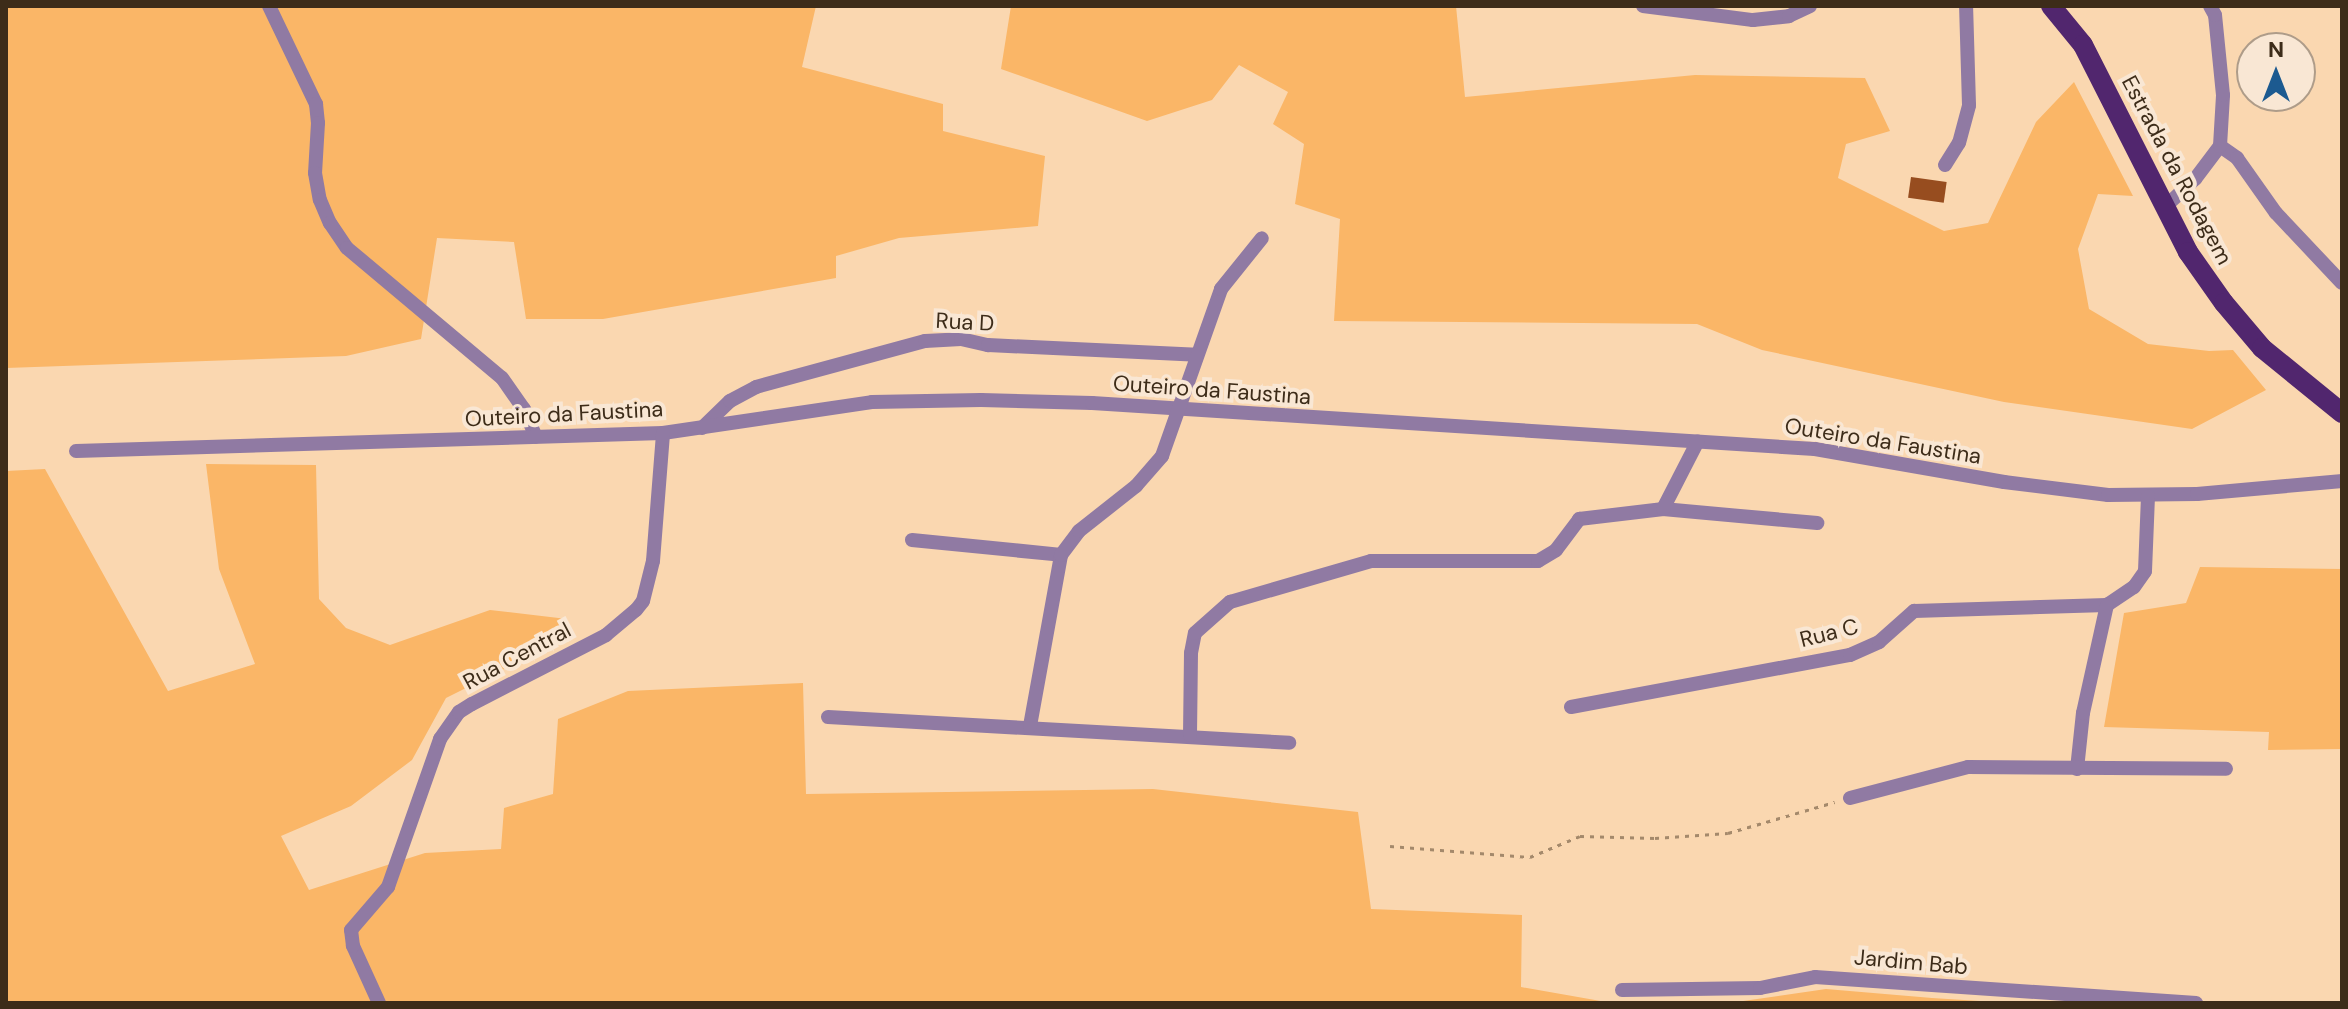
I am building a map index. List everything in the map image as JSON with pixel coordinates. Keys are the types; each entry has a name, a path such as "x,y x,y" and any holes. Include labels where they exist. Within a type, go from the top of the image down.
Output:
{"main road":[{"name":"Estrada da Rodagem","path":"2051,6 2083,45 2188,252 2240,324 2262,348 2342,413"}],"street":[{"path":"269,6 316,104 315,173 320,200 330,223 347,248 502,378 524,409 536,437"},
{"path":"1643,6 1763,20 1789,16 1810,6"},
{"path":"1945,165 1962,135 1969,105 1966,6"},
{"path":"2166,206 2195,179 2220,146 2223,95 2215,15 2210,6"},
{"path":"2220,146 2237,158 2303,245 2342,283"},
{"path":"1030,726 1061,555 1079,531 1153,470 1180,409 1221,289 1262,238"},
{"name":"Rua D","path":"702,428 730,401 756,387 925,341 961,339 988,345 1197,355"},
{"name":"Outeiro da Faustina","path":"76,451 663,433 872,402 981,400 1180,409 1815,449 2028,486 2148,496 2342,481"},
{"name":"Rua Central","path":"379,1003 353,946 351,930 388,887 440,739 459,712 606,635 643,601 653,561 663,433"},
{"path":"1663,509 1698,441"},
{"path":"2077,769 2083,713 2107,605 2134,587 2145,571 2148,496"},
{"path":"1190,735 1191,653 1195,633 1230,602 1371,561 1538,561 1556,550 1579,519 1663,509 1817,523"},
{"path":"912,540 1061,555"},
{"name":"Rua C","path":"1571,707 1850,655 1879,642 1914,611 2107,605"},
{"path":"828,717 1190,735 1289,743"},
{"path":"1850,798 1968,767 2226,769"},
{"name":"Jardim Bab","path":"1622,990 1760,988 1824,977 2196,1003"}],"path":[{"path":"1390,846 1530,857 1580,836 1655,838 1728,833 1850,798"}],"shaded area":[{"path":"6,6 816,6 802,67 943,104 943,131 1045,156 1038,226 899,238 836,256 836,278 603,319 526,319 514,242 437,238 421,339 346,356 6,368"},
{"path":"1011,6 1456,6 1465,97 1695,75 1865,78 1890,131 1846,144 1838,178 1944,231 1988,223 2036,122 2074,82 2133,196 2098,194 2078,249 2089,309 2148,344 2209,351 2233,350 2266,390 2192,429 2004,402 1762,350 1697,324 1334,321 1340,219 1295,204 1304,144 1273,124 1288,92 1239,65 1212,100 1147,121 1001,69"},
{"path":"206,464 316,465 319,599 346,628 390,645 490,610 567,619 568,637 446,698 412,760 351,806 281,836 309,890 425,853 501,849 504,808 553,794 558,719 628,691 803,683 806,794 1153,789 1358,812 1371,909 1522,915 1521,987 1612,1003 6,1003 6,471 45,469 168,691 255,664 219,569"},
{"path":"2200,567 2342,569 2342,749 2268,750 2269,732 2104,727 2124,613 2186,603"},
{"path":"1826,989 1932,998 2012,1003 1729,1003"}],"building":[{"path":"1911,177 1947,182 1944,203 1908,198"}]}
